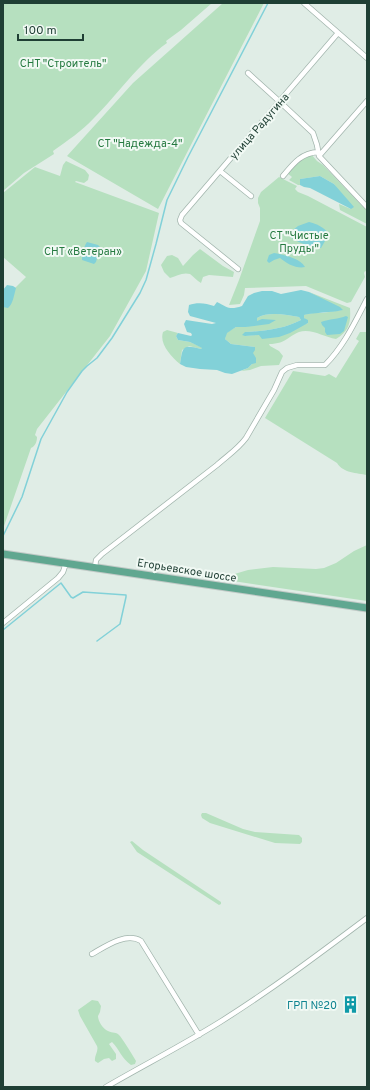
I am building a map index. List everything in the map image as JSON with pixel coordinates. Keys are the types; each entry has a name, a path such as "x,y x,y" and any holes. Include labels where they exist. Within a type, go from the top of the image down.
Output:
{"main road":[{"name":"Егорьевское шоссе","path":"3,554 367,608"}],"street":[{"path":"304,3 367,58"},
{"name":"улица Радугина","path":"238,269 181,223 180,220 182,215 338,33"},
{"path":"248,73 312,134 315,138 319,154 367,208"},
{"path":"319,154 367,101"},
{"path":"283,176 299,159 311,152 319,154"},
{"path":"220,171 251,196"},
{"path":"95,568 96,560 102,554 217,465 241,444 274,390 282,372 287,368 297,365 325,365 334,356 347,336 367,299"},
{"path":"3,623 58,578 64,572 66,563"},
{"path":"106,1087 199,1035 263,994 309,962 367,918"},
{"path":"92,954 122,939 130,937 141,941 199,1035"}],"green space":[{"name":"СНТ \"Строитель\"","path":"3,3 212,3 166,41 167,43 138,69 103,109 74,136 53,151 54,154 24,173 3,191"},
{"name":"СТ \"Надежда-4\"","path":"223,3 264,3 158,209 67,156 133,83"},
{"path":"311,154 367,211 367,224 340,210 339,204 351,209 334,184 320,176 300,179 300,185 289,180 292,177 287,173 303,158"},
{"name":"СНТ «Ветеран»","path":"66,161 85,170 89,175 88,180 84,183 75,182 159,213 146,271 110,336 37,429 35,435 37,437 36,442 31,448 3,529 3,300 26,277 3,257 3,193 35,167 60,176 63,165"},
{"name":"СТ \"Чистые Пруды\"","path":"279,177 297,186 295,189 298,192 367,227 367,272 365,271 365,277 351,302 347,303 306,286 245,288 240,304 229,305 260,221 258,198 261,192"},
{"path":"200,249 234,272 233,277 209,275 203,277 201,283 190,274 182,274 170,278 164,272 161,265 167,256 172,255 178,258 183,266"},
{"path":"309,292 350,308 350,318 344,333 336,339 308,331 299,332 275,344 269,344 283,356 279,365 261,366 250,370 241,371 248,368 252,364 252,353 255,347 231,344 225,339 226,333 236,327 246,327 257,321 257,318 267,315 289,315 299,317 301,320 267,330 245,332 245,336 277,332 308,323 303,315 342,310"},
{"path":"167,330 178,333 176,336 178,340 190,342 203,348 201,349 189,346 182,350 180,364 170,354 164,345 162,336 163,332"},
{"path":"360,332 367,332 367,475 346,471 337,463 265,418 293,371 325,376 329,374 336,378 359,341 356,339"},
{"path":"367,545 367,601 226,580 220,576 231,575 248,570 273,567 324,568 336,563 354,551"},
{"path":"202,813 206,813 243,829 255,832 299,835 302,838 302,842 300,844 275,843 210,823 202,818"},
{"path":"132,841 143,850 221,902 221,904 219,905 137,852 130,842"},
{"path":"92,1000 98,1001 101,1006 98,1016 101,1025 104,1029 120,1036 136,1061 135,1064 131,1065 112,1042 109,1044 116,1054 116,1059 112,1061 109,1058 104,1059 98,1063 95,1061 97,1046 78,1010"}],"water":[{"path":"320,176 334,184 354,207 351,209 310,188 300,185 300,179"},
{"path":"309,222 325,229 329,234 321,248 298,242 288,234 298,226"},
{"path":"87,242 100,247 96,262 94,264 82,260 83,251"},
{"path":"274,253 296,259 305,267 292,266 280,258 269,263 267,261 269,255"},
{"path":"7,285 16,288 12,302 8,308 3,307 3,290"},
{"path":"301,290 309,292 340,307 343,310 304,315 304,318 308,320 308,323 279,337 262,339 259,335 242,335 245,332 288,326 301,320 299,317 278,314 267,315 257,318 257,321 262,319 276,320 269,324 236,327 227,333 225,339 231,344 255,347 253,353 256,358 256,363 252,364 248,368 232,374 217,370 186,367 180,364 184,348 202,348 190,342 178,340 176,336 178,333 192,335 191,333 187,332 184,324 186,320 212,324 216,323 190,316 188,312 189,305 202,303 214,306 217,302 227,307 235,308 242,306 248,296 254,293 272,291 281,294"},
{"path":"346,316 348,317 344,331 340,334 327,335 321,322"}],"waterway":[{"path":"3,536 22,497 41,439 67,392 82,371 97,358 112,338 140,293 146,280 167,200 268,3"},
{"path":"3,630 61,583 73,598 83,592 126,595 120,624 97,641"}],"place":[{"name":"ГРП №20","path":"350,1005"}]}
